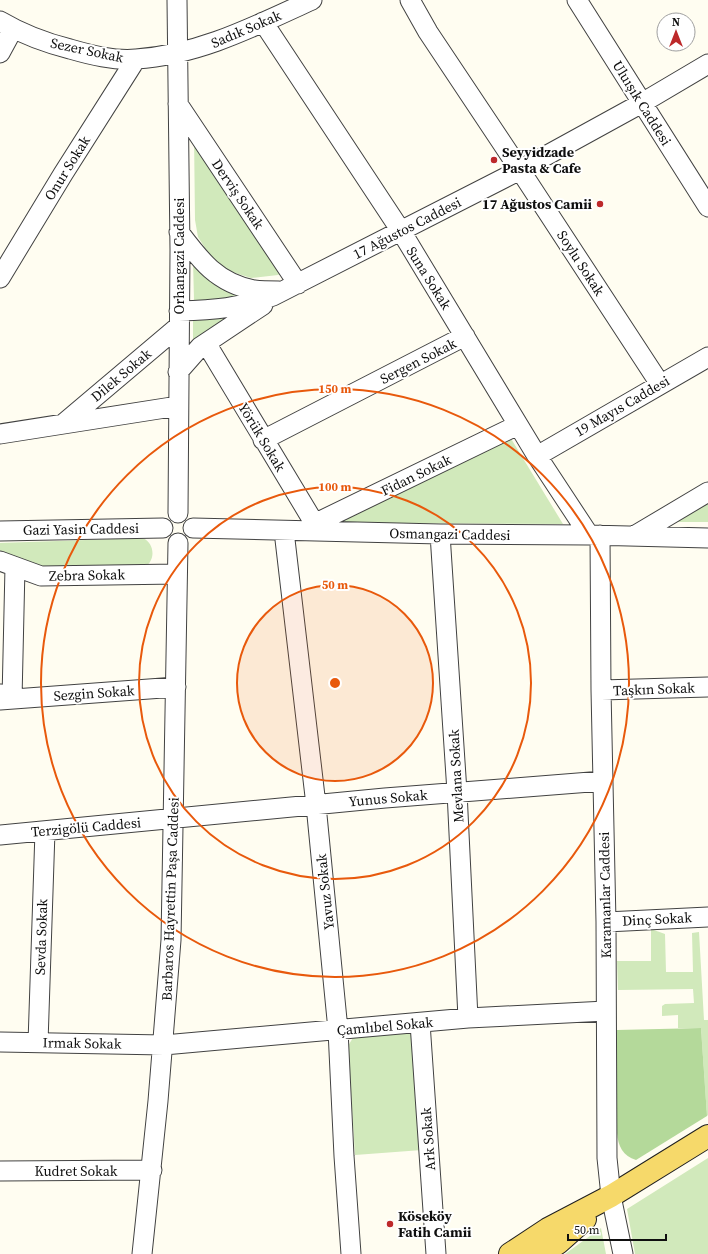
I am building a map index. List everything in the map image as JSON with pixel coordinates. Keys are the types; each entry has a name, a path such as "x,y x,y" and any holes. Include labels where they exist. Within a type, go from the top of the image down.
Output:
{"main road":[{"path":"510,1254 548,1229 611,1196 708,1136"},
{"path":"541,1254 558,1243 611,1196"}],"street":[{"name":"Orhangazi Caddesi","path":"177,0 179,232 178,513"},
{"name":"Sadık Sokak","path":"178,54 202,47 312,0"},
{"name":"Soylu Sokak","path":"410,0 428,32 660,384"},
{"name":"Uluışık Caddesi","path":"577,0 708,207"},
{"name":"Suna Sokak","path":"263,22 401,231 537,456 595,535"},
{"name":"Sezer Sokak","path":"7,25 38,39 81,52 116,59 136,60 178,54"},
{"path":"0,53 7,25"},
{"name":"Onur Sokak","path":"0,278 63,174 136,60"},
{"name":"17 Ağustos Caddesi","path":"179,318 237,307 262,300 290,288 520,170 642,103 708,64"},
{"name":"Derviş Sokak","path":"178,104 290,288"},
{"path":"179,232 197,256 210,270 224,280 255,290 290,288"},
{"path":"178,372 200,347 290,288"},
{"name":"Dilek Sokak","path":"63,424 179,318"},
{"name":"Sergen Sokak","path":"263,440 465,336"},
{"name":"Yörük Sokak","path":"206,343 317,528"},
{"name":"19 Mayıs Caddesi","path":"537,456 708,357"},
{"name":"Dilek Sokak","path":"0,434 178,406"},
{"name":"Fidan Sokak","path":"317,528 518,425"},
{"path":"634,536 708,492"},
{"path":"178,513 187,516 190,520 192,528 187,539 178,543 169,540 162,528 169,515 178,513"},
{"name":"Gazi Yasin Caddesi","path":"0,531 162,528"},
{"name":"Osmangazi Caddesi","path":"192,528 284,531 317,528 440,534 595,535 708,538"},
{"name":"Yavuz Sokak","path":"284,531 316,805 338,1030 344,1156 351,1254"},
{"name":"Mevlana Sokak","path":"440,534 458,792 468,1018"},
{"name":"Karamanlar Caddesi","path":"595,535 601,690 606,922 607,1158 611,1196 623,1254"},
{"name":"Barbaros Hayrettin Paşa Caddesi","path":"142,1254 164,1045 171,940 178,543"},
{"path":"4,698 8,564"},
{"name":"Zebra Sokak","path":"8,564 41,576 177,574"},
{"name":"Sezgin Sokak","path":"4,698 176,687"},
{"name":"Taşkın Sokak","path":"601,690 708,687"},
{"name":"Yunus Sokak","path":"173,819 385,798 603,780"},
{"name":"Terzigölü Caddesi","path":"0,835 173,819"},
{"name":"Sevda Sokak","path":"38,1043 45,831"},
{"name":"Dinç Sokak","path":"606,922 708,917"},
{"name":"Çamlıbel Sokak","path":"164,1045 468,1018 606,1011"},
{"name":"Ark Sokak","path":"420,1023 436,1254"},
{"name":"Irmak Sokak","path":"0,1042 164,1045"},
{"name":"Kudret Sokak","path":"0,1171 152,1170"}],"green space":[{"path":"194,135 281,273 278,275 251,278 232,272 223,267 209,254 198,237 195,220"},
{"path":"193,261 205,275 217,284 248,294 224,300 194,300"},
{"path":"239,315 193,342 193,318"},
{"path":"510,437 563,524 332,523"},
{"path":"708,500 708,522 671,522"},
{"path":"143,538 150,544 152,551 151,559 146,566 39,569 0,555 0,543"},
{"path":"651,929 665,934 666,972 693,972 692,933 699,932 704,1020 708,1020 707,1116 701,1028 678,1028 678,1015 662,1016 662,1006 665,1004 694,1003 693,989 618,990 617,961 651,961"},
{"path":"701,1028 707,1116 636,1160 631,1158 622,1150 617,1133 617,1030"},
{"path":"407,1032 412,1033 422,1150 355,1155 348,1046 354,1036"},
{"path":"708,1158 708,1254 635,1254 627,1209"},
{"path":"601,1228 606,1254 565,1254"}],"place":[{"name":"Seyyidzade Pasta & Cafe","path":"494,160"},
{"name":"17 Ağustos Camii","path":"600,204"},
{"name":"Köseköy Fatih Camii","path":"390,1224"}]}
